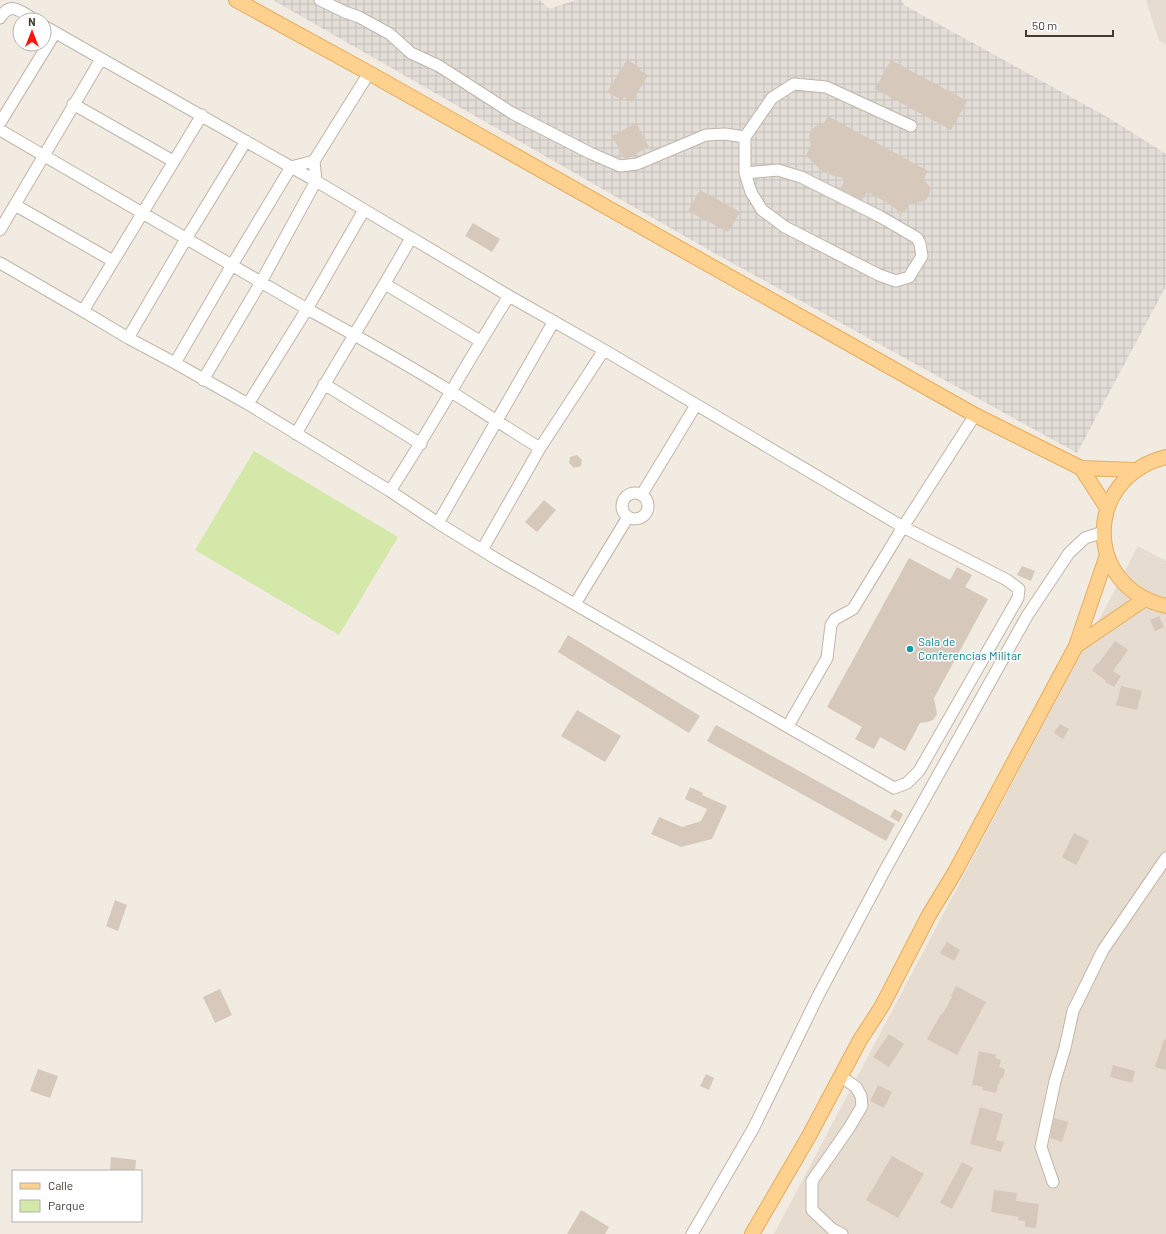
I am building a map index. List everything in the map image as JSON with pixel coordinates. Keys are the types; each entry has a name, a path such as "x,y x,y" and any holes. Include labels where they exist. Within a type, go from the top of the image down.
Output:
{"main road":[{"path":"236,0 974,415 1080,468 1135,470"},
{"path":"1166,457 1145,464 1126,478 1112,497 1104,520 1104,544 1112,566 1126,585 1146,599 1166,606"},
{"path":"1080,468 1107,508"},
{"path":"752,1234 809,1136 860,1040 882,1006 929,916 955,872 1076,646 1107,555"},
{"path":"1076,646 1146,599"}],"street":[{"path":"320,0 359,17 390,34 412,53 439,66 512,113 590,154 620,166 637,164 706,135 726,134 745,137"},
{"path":"0,18 8,8 14,7 22,12"},
{"path":"0,263 83,310 128,338 248,404 390,491 482,550 894,788 907,783 919,771 1018,598 1019,589 1006,580 903,527 316,181 52,31"},
{"path":"0,123 55,33"},
{"path":"0,230 73,104 101,59"},
{"path":"203,380 261,282 316,181 314,161 368,73"},
{"path":"745,173 778,170 801,177 878,216 917,238 920,244 922,256 909,277 896,281 879,275 785,227 762,210 751,192 745,173 745,137 772,98 794,84 826,87 911,126"},
{"path":"73,104 173,162"},
{"path":"83,310 202,115"},
{"path":"0,130 450,391 496,422 540,448"},
{"path":"128,338 186,238 246,141"},
{"path":"175,363 291,167 314,161"},
{"path":"15,205 113,262"},
{"path":"248,404 307,309 364,210"},
{"path":"296,434 411,238"},
{"path":"385,284 480,341"},
{"path":"390,491 420,444 480,341 509,296"},
{"path":"438,523 554,321"},
{"path":"482,550 540,448 604,350"},
{"path":"324,384 420,444"},
{"path":"642,494 696,405"},
{"path":"788,726 827,658 831,626 835,619 853,609 974,415"},
{"path":"632,492 642,494 648,504 647,511 642,517 628,517 623,512 621,505 624,498 632,492"},
{"path":"575,604 628,517"},
{"path":"692,1234 753,1129 819,994 1027,616 1069,553 1085,538 1104,532"},
{"path":"1053,1182 1041,1147 1055,1081 1065,1048 1073,1011 1104,950 1166,858"},
{"path":"840,1076 856,1088 861,1096 862,1106 849,1128 812,1181 812,1210 832,1229 842,1234"}],"shaded area":[{"path":"273,0 540,0 549,9 576,0 902,0 904,5 1109,118 1166,154 1166,286 1077,453 714,253"},
{"path":"1146,0 1166,0 1166,44 1159,41"},
{"path":"1138,546 1166,561 1166,1234 774,1234"}],"green space":[{"path":"254,451 398,537 339,635 195,550"}],"building":[{"path":"627,60 641,68 640,70 648,75 632,102 624,97 622,100 607,92"},
{"path":"891,60 967,101 951,130 875,89"},
{"path":"828,116 928,171 923,179 930,187 930,192 926,200 917,203 910,203 906,210 901,214 890,204 867,192 862,200 840,189 846,179 828,174 820,169 806,155 811,145 809,140 810,132 816,126 823,124"},
{"path":"636,123 649,147 628,158 624,158 612,136"},
{"path":"700,190 740,212 728,232 688,211"},
{"path":"473,223 500,239 492,252 465,236"},
{"path":"577,455 582,460 581,466 574,468 569,463 570,457"},
{"path":"544,500 556,510 537,532 525,522"},
{"name":"Sala de Conferencias Militar","path":"909,558 950,580 957,567 972,575 965,587 988,599 934,698 937,714 933,720 920,723 905,751 880,737 874,749 855,739 862,727 827,707"},
{"path":"1022,566 1035,571 1031,581 1017,575"},
{"path":"1159,616 1164,627 1155,631 1150,620"},
{"path":"568,635 700,716 689,733 558,652"},
{"path":"1115,641 1128,650 1113,671 1121,676 1114,687 1105,682 1106,681 1092,670"},
{"path":"1121,686 1142,691 1137,710 1116,705"},
{"path":"577,710 621,736 605,762 561,736"},
{"path":"1060,724 1069,729 1063,739 1054,733"},
{"path":"716,725 895,824 886,841 707,741"},
{"path":"690,787 703,793 702,795 727,806 712,839 681,847 651,834 659,817 682,827 701,821 707,809 685,799"},
{"path":"894,809 903,814 899,822 890,817"},
{"path":"1074,833 1089,841 1076,865 1062,857"},
{"path":"115,900 127,905 118,931 106,926"},
{"path":"947,942 960,950 954,961 940,953"},
{"path":"956,986 986,1002 957,1055 927,1039 952,997 951,996"},
{"path":"220,989 232,1015 215,1023 203,997"},
{"path":"889,1034 904,1044 889,1067 873,1057"},
{"path":"1164,1039 1166,1040 1166,1070 1155,1067"},
{"path":"979,1051 996,1055 995,1058 1001,1060 999,1067 1005,1069 1003,1078 1001,1078 998,1084 996,1093 982,1090 983,1087 972,1085"},
{"path":"1113,1065 1135,1071 1132,1083 1110,1077"},
{"path":"38,1069 58,1076 50,1098 30,1091"},
{"path":"706,1074 714,1078 709,1090 700,1086"},
{"path":"878,1085 892,1092 884,1108 870,1101"},
{"path":"980,1107 1003,1114 996,1140 1004,1142 1001,1152 970,1144"},
{"path":"1054,1118 1068,1122 1062,1142 1050,1138"},
{"path":"892,1156 924,1174 898,1218 866,1200"},
{"path":"111,1157 136,1160 135,1170 110,1170"},
{"path":"962,1162 973,1168 952,1209 940,1203"},
{"path":"994,1190 1017,1193 1016,1201 1039,1204 1036,1228 1025,1227 1025,1221 1018,1220 1019,1217 991,1212"},
{"path":"581,1210 609,1227 605,1234 567,1234"}],"place":[{"name":"Sala de Conferencias Militar","path":"910,649"}]}
